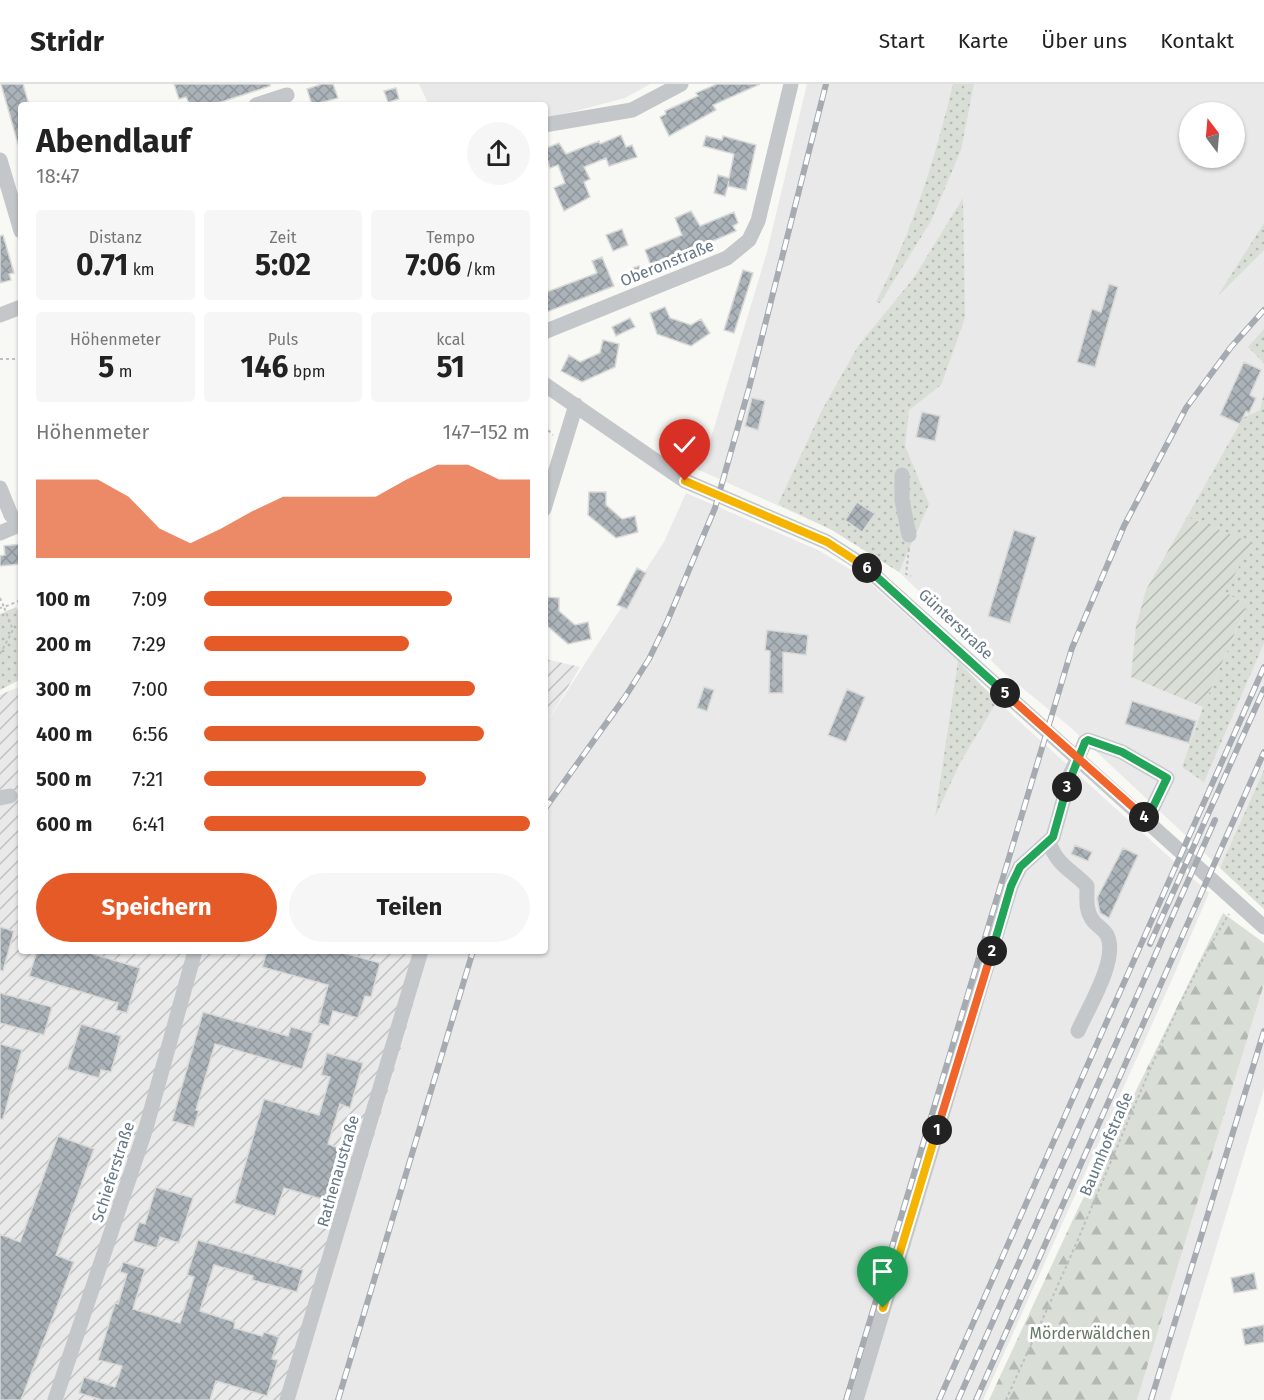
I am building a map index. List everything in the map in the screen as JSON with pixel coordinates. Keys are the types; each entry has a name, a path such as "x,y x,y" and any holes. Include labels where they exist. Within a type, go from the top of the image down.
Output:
{"street":[{"path":"548,124 632,110 681,84"},
{"name":"Oberonstraße","path":"548,330 727,258 749,240 758,221 791,84"},
{"path":"265,102 287,95"},
{"path":"0,160 18,221"},
{"path":"0,315 18,309"},
{"name":"Günterstraße","path":"548,387 668,470 701,489 827,542 864,565 1264,927"},
{"path":"548,496 576,405"},
{"path":"902,475 902,500 909,535"},
{"path":"0,488 11,515 18,523"},
{"path":"0,533 18,526"},
{"path":"856,1400 1011,886 1020,867 1053,837 1071,773 1085,742 1088,740 1122,752 1167,778 1153,807 1144,817"},
{"path":"1049,842 1062,867 1088,886 1087,910 1092,920 1106,934 1110,948 1107,968 1078,1030"},
{"name":"Schieferstraße","path":"55,1400 146,1128 194,954"},
{"name":"Rathenaustraße","path":"287,1400 420,954"}],"path":[{"path":"0,359 18,359"},
{"path":"548,430 558,441"},
{"path":"909,535 906,574 910,576"},
{"path":"0,598 2,608 13,630 0,654"},
{"path":"2,608 18,601"},
{"name":"Baumhofstraße","path":"1006,1400 1051,1304 1126,1126 1191,984 1213,940 1237,902"}],"shaded area":[{"path":"419,84 650,84 625,98 548,118 548,102 428,102"},
{"path":"807,84 1264,84 1264,909 1069,726 1003,672 899,572 832,530 697,469 711,438 767,252"},
{"path":"686,493 818,550 863,577 958,661 997,701 1209,893 1170,984 983,1400 293,1400 399,1055 427,954 548,954 548,720 664,542"},
{"path":"548,660 580,667 548,720"},
{"path":"18,687 18,954 427,954 399,1055 293,1400 0,1400 0,695"},
{"path":"1264,984 1264,1089 1170,1400 1137,1400"}],"green space":[{"path":"953,84 974,84 961,150 931,221 880,303 876,302 912,222 938,141"},
{"path":"963,198 965,318 941,385 909,410 905,446 929,504 899,572 832,530 778,504 822,410 858,346 913,279"},
{"path":"1264,223 1264,250 1217,297"},
{"path":"1264,329 1264,363 1248,347"},
{"path":"1264,393 1264,643 1204,782 1182,767 1203,707 1247,606 1224,592 1251,544 1187,517 1243,418 1260,410"},
{"path":"1187,517 1252,543 1225,592 1247,605 1203,707 1131,677 1136,626 1146,590"},
{"path":"16,607 18,611 18,681 0,690 0,614"},
{"path":"958,661 997,701 960,763 935,817"},
{"path":"1264,770 1264,909 1220,868"},
{"name":"Mörderwäldchen","path":"1223,913 1264,943 1264,984 1137,1400 989,1400 1076,1213"}],"building":[{"path":"1,84 23,84 28,102 18,102 18,144"},
{"path":"174,84 270,84 270,86 221,102 188,102 186,97 179,99"},
{"path":"322,84 333,84 338,98 311,102 307,89"},
{"path":"717,84 760,84 713,105 716,110 669,136 660,117 666,114 665,111 698,96 696,93"},
{"path":"396,88 399,99 388,102 384,91"},
{"path":"621,135 626,147 632,145 637,157 609,166 606,158 584,167 590,179 584,182 590,197 564,211 554,188 565,183 558,165 550,168 548,147 559,143 566,154 599,141 600,144"},
{"path":"706,136 722,140 723,136 756,145 746,190 728,186 729,181 725,196 714,193 718,175 729,178 734,154 703,146"},
{"path":"691,211 700,226 734,212 738,223 733,226 736,231 708,243 710,248 684,258 682,253 651,266 645,250 682,235 675,218"},
{"path":"622,229 628,245 613,251 606,235"},
{"path":"3,235 14,273 9,274 11,280 0,283 0,236"},
{"path":"602,257 614,286 548,311 548,291 597,273 592,261"},
{"path":"639,266 643,274 634,278 630,269"},
{"path":"743,270 753,273 734,333 724,330"},
{"path":"1109,284 1118,287 1095,367 1077,362 1092,309 1101,312"},
{"path":"665,307 670,318 691,325 701,319 710,333 691,346 657,334 650,313"},
{"path":"630,318 635,327 616,336 612,327"},
{"path":"603,340 619,344 615,367 582,382 561,371 569,355 580,362 600,353"},
{"path":"1244,362 1261,370 1250,395 1256,398 1249,413 1246,411 1240,424 1220,415"},
{"path":"752,398 765,401 758,430 745,426"},
{"path":"922,412 940,416 935,441 916,437"},
{"path":"589,492 606,492 606,505 622,519 635,516 638,532 616,538 588,515"},
{"path":"857,502 875,514 862,532 845,520"},
{"path":"1014,530 1036,537 1010,623 988,616"},
{"path":"18,544 18,564 0,566 0,556 5,555 4,546"},
{"path":"637,568 646,573 627,609 617,605"},
{"path":"548,597 559,598 559,611 575,625 588,622 591,639 568,644 548,626"},
{"path":"767,630 808,635 806,655 783,652 783,693 769,693 770,651 765,650"},
{"path":"704,687 714,690 707,711 697,708"},
{"path":"847,689 865,697 846,742 828,735"},
{"path":"1132,701 1196,721 1189,743 1125,724"},
{"path":"1075,845 1092,852 1088,861 1071,854"},
{"path":"1123,848 1138,855 1109,918 1100,913 1097,898"},
{"path":"0,927 14,931 3,971 0,970"},
{"path":"36,954 93,954 140,968 127,1013 116,1010 118,1003 29,976"},
{"path":"266,954 348,954 380,963 371,997 365,996 358,1018 333,1011 329,1026 318,1023 328,985 262,967"},
{"path":"0,993 52,1007 44,1035 0,1023"},
{"path":"203,1012 288,1036 291,1027 313,1033 302,1069 215,1044 196,1110 199,1111 194,1127 172,1121"},
{"path":"81,1024 121,1036 111,1072 101,1070 99,1078 67,1069"},
{"path":"0,1044 22,1050 3,1119 0,1119"},
{"path":"327,1053 363,1063 350,1108 340,1104 328,1144 339,1148 325,1200 284,1188 275,1216 234,1203 264,1099 319,1115 330,1077 321,1075"},
{"path":"58,1136 94,1149 56,1255 74,1262 21,1400 0,1400 0,1234 20,1242"},
{"path":"156,1187 193,1198 179,1243 160,1237 157,1248 133,1241 139,1222 145,1224"},
{"path":"198,1240 303,1270 297,1292 252,1280 253,1276 214,1265 200,1311 235,1322 234,1328 262,1336 264,1332 279,1337 272,1359 278,1360 267,1396 216,1381 210,1400 102,1400 79,1393 84,1377 115,1387 122,1366 98,1360 115,1303 118,1304 127,1274 120,1272 123,1262 145,1269 133,1309 180,1323 194,1277 187,1275"},
{"path":"1254,1273 1257,1289 1234,1293 1231,1278"},
{"path":"1264,1325 1264,1342 1245,1345 1242,1329"}],"railway":[{"path":"548,804 625,697 649,659 715,508 749,388 826,84"},
{"path":"846,1400 1072,648 1124,526 1186,408 1231,347 1264,310"},
{"path":"939,1400 1264,667"},
{"path":"1150,944 1264,689"},
{"path":"976,1400 1264,752"},
{"path":"958,1400 1215,820"},
{"path":"338,1400 472,954"},
{"path":"1151,1400 1264,1031"}],"route":[{"path":"685,481 827,542 849,554 920,614 977,668 1033,717 1089,767 1144,817 1153,807 1167,778 1122,752 1088,740 1085,742 1071,773 1053,837 1020,867 1011,886 883,1308"}]}
